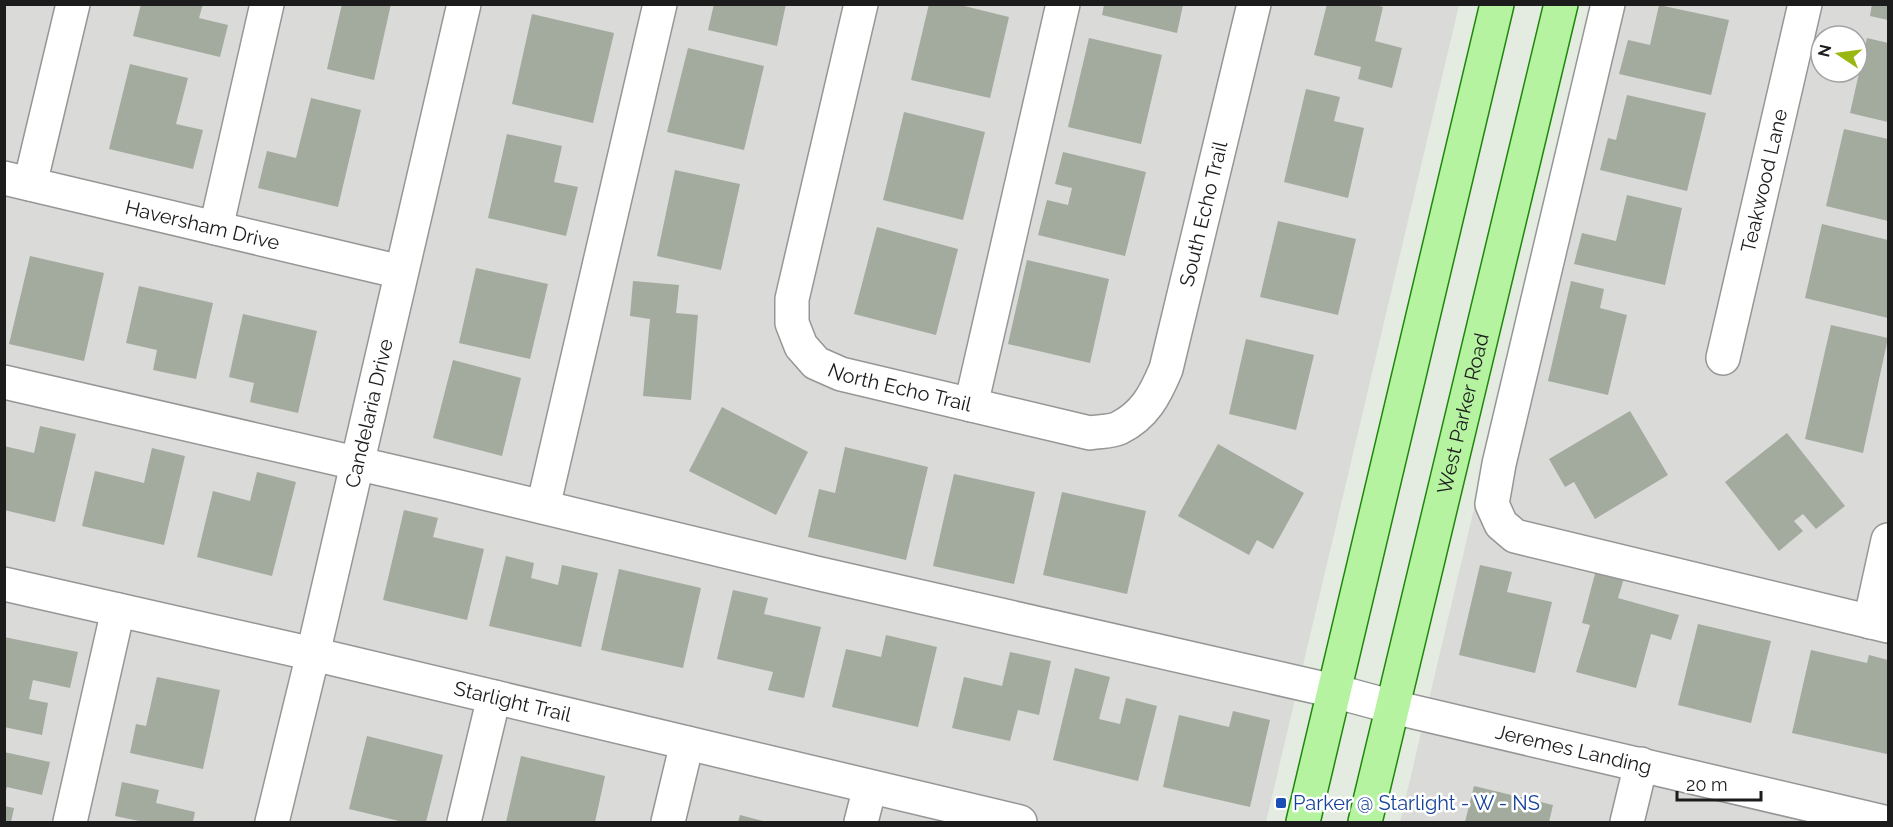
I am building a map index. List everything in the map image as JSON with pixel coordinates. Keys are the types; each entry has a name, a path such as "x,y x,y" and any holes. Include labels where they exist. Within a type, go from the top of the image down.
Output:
{"main road":[{"path":"1303,822 1497,4"},
{"name":"West Parker Road","path":"1365,822 1561,4"}],"street":[{"path":"17,181 73,4"},
{"path":"216,228 267,4"},
{"name":"Candelaria Drive","path":"272,822 464,4"},
{"path":"543,507 660,4"},
{"name":"North Echo Trail","path":"861,4 792,299 792,323 801,346 816,363 841,374 1090,433 1117,429 1137,416"},
{"path":"971,405 1063,4"},
{"name":"South Echo Trail","path":"1137,416 1155,396 1166,369 1254,4"},
{"path":"1608,4 1500,464 1492,504 1501,524 1515,536 1879,624 1888,540"},
{"name":"Teakwood Lane","path":"1723,358 1805,4"},
{"name":"Haversham Drive","path":"17,181 401,272"},
{"name":"Jeremes Landing","path":"4,382 1641,764 1826,816 1884,822"},
{"name":"Starlight Trail","path":"4,584 313,654 1020,822"},
{"path":"70,822 118,610"},
{"path":"464,822 494,697"},
{"path":"668,822 687,743"},
{"path":"1627,822 1641,764"},
{"path":"861,822 870,787"}],"shaded area":[{"path":"5,5 1459,5 1266,822 5,822"},
{"path":"1593,5 1888,5 1888,822 1400,822"}],"building":[{"path":"141,4 203,4 199,18 228,25 220,57 133,36"},
{"path":"342,4 391,4 374,80 327,69"},
{"path":"714,4 786,4 777,46 708,30"},
{"path":"929,4 956,4 1009,17 990,98 911,80"},
{"path":"1327,4 1373,4 1383,7 1375,41 1402,48 1392,88 1358,79 1361,67 1314,55"},
{"path":"1872,4 1888,4 1888,20 1870,16"},
{"path":"1104,5 1183,5 1177,33 1102,15"},
{"path":"1659,5 1729,20 1711,95 1619,74 1628,40 1650,45"},
{"path":"532,14 614,33 593,123 512,104"},
{"path":"1089,38 1162,55 1141,144 1068,127"},
{"path":"1869,38 1888,43 1888,122 1850,113 1857,84 1869,84"},
{"path":"688,48 764,66 744,150 667,132"},
{"path":"130,64 188,78 176,124 203,130 193,169 109,149"},
{"path":"1306,89 1340,97 1334,121 1364,128 1348,198 1284,182"},
{"path":"1627,95 1706,113 1687,191 1600,170 1608,138 1616,140"},
{"path":"311,98 361,110 338,207 258,188 267,151 296,158"},
{"path":"904,112 985,132 963,220 883,200"},
{"path":"1844,129 1888,139 1888,221 1826,206"},
{"path":"507,134 562,146 554,182 578,187 566,236 488,218"},
{"path":"1063,152 1146,172 1125,256 1038,235 1047,200 1068,205 1072,188 1055,184"},
{"path":"675,170 740,184 721,270 657,256"},
{"path":"1627,195 1682,208 1665,285 1574,264 1582,233 1616,241"},
{"path":"1278,221 1356,239 1338,315 1260,297"},
{"path":"1822,224 1888,240 1888,318 1805,298"},
{"path":"877,227 958,249 936,335 854,314"},
{"path":"30,256 104,273 84,361 9,344"},
{"path":"1027,260 1109,279 1090,363 1008,344"},
{"path":"476,268 548,284 530,359 459,343"},
{"path":"633,281 679,285 676,313 698,315 691,400 643,396 650,319 630,316"},
{"path":"1571,281 1604,289 1600,308 1627,315 1608,395 1548,381"},
{"path":"139,286 213,303 196,379 153,370 157,350 126,343"},
{"path":"243,314 317,331 298,413 250,402 254,383 229,377"},
{"path":"1831,325 1888,338 1863,453 1805,439"},
{"path":"1246,339 1314,355 1296,430 1229,414"},
{"path":"453,360 521,378 502,456 433,438"},
{"path":"722,407 808,452 776,515 689,471"},
{"path":"1630,411 1668,475 1595,519 1574,482 1565,487 1549,459"},
{"path":"40,426 76,434 55,522 4,510 4,446 34,453"},
{"path":"1787,433 1845,506 1816,529 1803,514 1794,521 1803,531 1779,551 1725,482"},
{"path":"1218,444 1304,493 1273,549 1257,540 1249,555 1178,516"},
{"path":"845,447 928,467 906,560 808,537 819,489 835,493"},
{"path":"152,448 185,456 164,545 82,526 95,471 144,483"},
{"path":"257,472 296,482 272,576 197,557 213,491 250,501"},
{"path":"954,474 1035,492 1014,584 933,566"},
{"path":"1062,492 1146,511 1127,594 1043,575"},
{"path":"404,510 438,518 433,537 484,549 467,620 383,600"},
{"path":"506,556 534,563 531,578 558,585 562,565 598,573 581,647 489,626"},
{"path":"1480,565 1512,572 1507,592 1552,602 1535,673 1459,655"},
{"path":"619,569 701,588 683,668 601,650"},
{"path":"1596,570 1624,578 1618,598 1679,615 1671,640 1651,634 1636,688 1576,672 1590,625 1582,623"},
{"path":"733,590 768,598 764,614 821,627 804,698 768,690 773,672 717,659"},
{"path":"1698,624 1771,641 1751,723 1678,705"},
{"path":"886,635 937,647 918,727 832,707 846,649 881,657"},
{"path":"4,637 78,652 70,688 33,680 29,699 48,703 42,735 4,727"},
{"path":"1811,650 1867,663 1869,655 1888,660 1887,754 1792,733"},
{"path":"1010,652 1051,661 1039,715 1018,710 1010,741 952,728 964,677 1002,686"},
{"path":"1075,668 1110,677 1099,719 1120,724 1126,698 1157,706 1138,781 1053,760"},
{"path":"157,677 220,690 203,769 130,753 136,724 146,726"},
{"path":"1233,711 1270,720 1250,807 1163,787 1179,715 1229,727"},
{"path":"367,736 443,755 426,822 403,822 349,809"},
{"path":"4,752 50,762 42,795 7,787 4,796"},
{"path":"521,756 605,776 595,822 506,822"},
{"path":"122,782 159,790 156,803 195,812 193,822 139,822 115,816"},
{"path":"1474,786 1553,805 1549,822 1465,822"},
{"path":"4,806 14,808 11,822 4,822"},
{"path":"740,815 767,822 738,822"}],"place":[{"name":"Parker @ Starlight - W - NS","path":"1281,803"}]}
